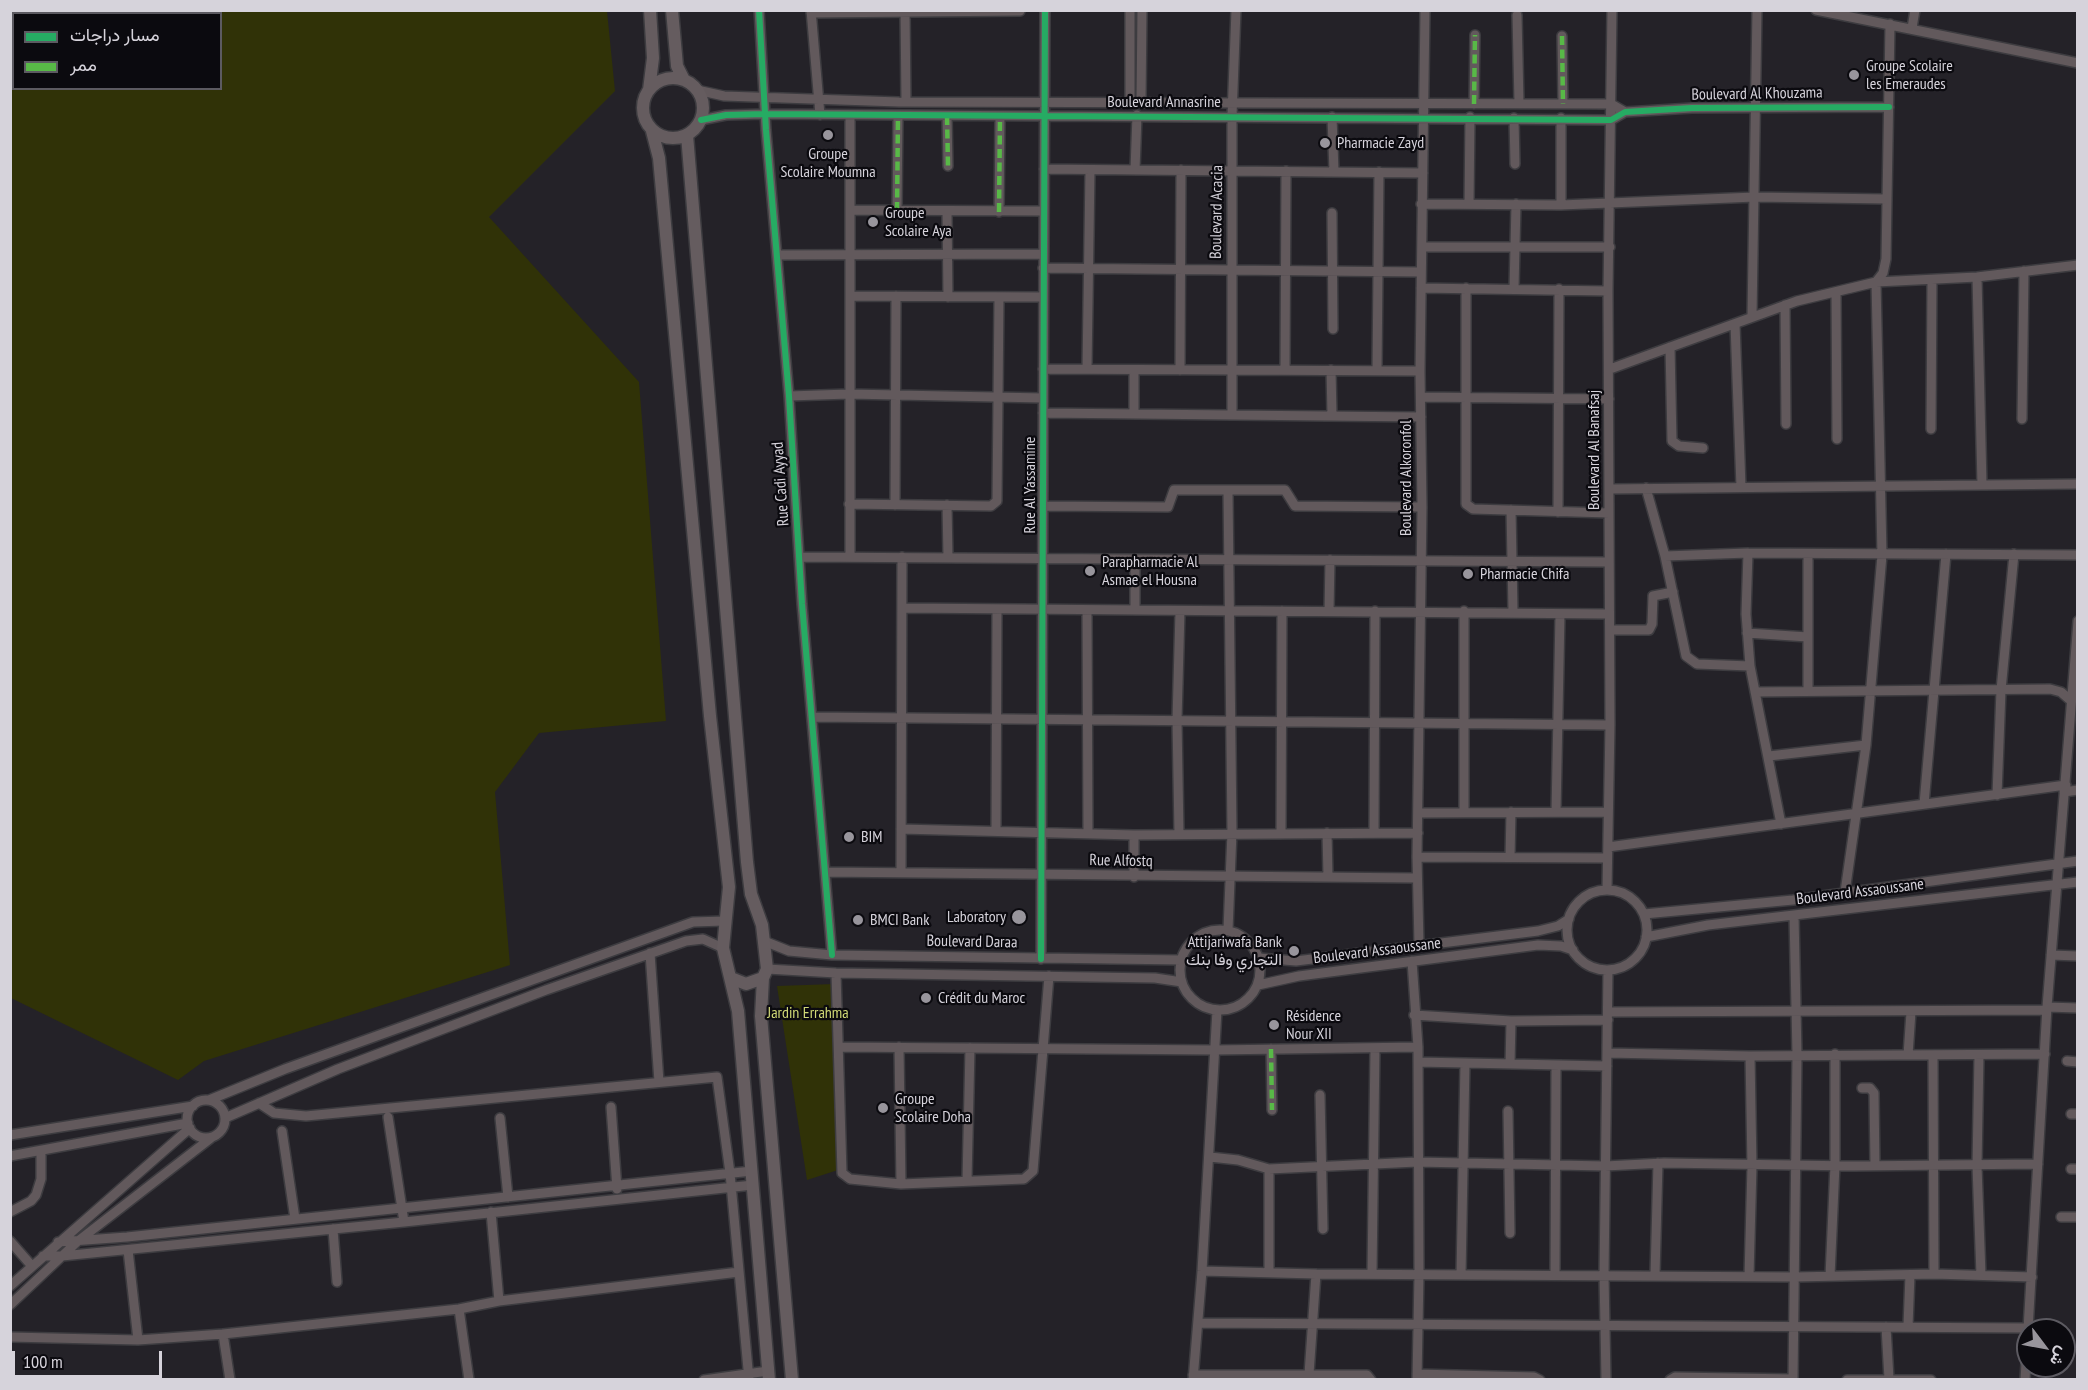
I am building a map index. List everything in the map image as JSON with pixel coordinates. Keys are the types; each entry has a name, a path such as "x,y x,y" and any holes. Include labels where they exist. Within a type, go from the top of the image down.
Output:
{"main road":[{"path":"650,10 653,58 643,114 652,131 660,169 729,905 724,921 723,948 738,1011 768,1375"},
{"path":"652,131 669,138 687,135 701,120 703,105 697,90 684,80 677,66 672,10"},
{"path":"649,90 664,79 684,80"},
{"path":"687,135 745,844 749,883 761,918 764,941 762,1026 792,1380"},
{"path":"729,905 735,899 743,898 755,906"},
{"path":"731,978 746,984 765,973"}],"street":[{"name":"Rue Cadi Ayyad","path":"759,10 799,557 832,955"},
{"name":"Rue Al Yassamine","path":"1041,958 1045,10"},
{"path":"1130,10 1130,102"},
{"path":"1141,101 1142,10"},
{"name":"Boulevard Acacia","path":"1232,413 1232,116 1236,10"},
{"name":"Boulevard Alkoronfol","path":"1419,945 1417,856 1422,507 1420,272 1425,118 1425,10"},
{"name":"Boulevard Al Banafsaj","path":"1607,890 1610,725 1608,291 1612,10"},
{"path":"1752,316 1755,197 1753,106 1757,10"},
{"path":"1816,10 2078,63"},
{"path":"1912,28 1915,10"},
{"path":"905,11 906,102"},
{"path":"820,115 811,12 1020,11"},
{"path":"1517,15 1519,103"},
{"path":"1845,892 1872,691 1882,555 1876,282 1883,273 1886,259 1890,24"},
{"path":"1474,104 1475,34"},
{"path":"1562,36 1563,104"},
{"name":"Boulevard Annasrine","path":"697,90 724,96 906,102 1611,104 1625,112"},
{"name":"Boulevard Al Khouzama","path":"1625,112 1753,106 1889,107"},
{"path":"1611,120 1625,112"},
{"name":"Boulevard Annasrine","path":"701,120 726,115 765,114 1470,117 1611,120"},
{"path":"850,115 852,210 849,394 850,557"},
{"path":"1135,170 1137,115"},
{"path":"897,211 898,116"},
{"path":"947,116 948,166"},
{"path":"999,212 1000,116"},
{"path":"1332,117 1334,172"},
{"path":"1469,204 1470,117"},
{"path":"1514,118 1515,164"},
{"path":"1560,204 1561,118"},
{"path":"1044,169 1232,169 1422,173"},
{"path":"1087,369 1090,170"},
{"path":"1180,370 1181,170"},
{"path":"1285,369 1286,171"},
{"path":"1377,370 1379,172"},
{"path":"1421,204 1611,203 1755,197 1887,199"},
{"path":"1514,289 1516,204"},
{"path":"852,210 1043,211"},
{"path":"947,212 948,297"},
{"path":"1332,213 1333,329"},
{"path":"1422,246 1610,247"},
{"path":"777,255 1043,254"},
{"path":"1610,369 1785,305 1876,282 1977,277 2078,265"},
{"path":"1043,268 1420,272"},
{"path":"2022,419 2024,271"},
{"path":"1977,277 1982,485"},
{"path":"1931,429 1932,280"},
{"path":"1421,288 1608,291"},
{"path":"1466,288 1466,504 1473,510 1609,513"},
{"path":"1558,512 1559,289"},
{"path":"1836,292 1837,439"},
{"path":"851,296 1043,297"},
{"path":"895,505 896,296"},
{"path":"849,504 991,506 997,501 999,297"},
{"path":"1785,305 1786,424"},
{"path":"1735,324 1741,487"},
{"path":"1670,347 1672,441 1679,446 1703,448"},
{"path":"1043,369 1420,371"},
{"path":"1134,370 1134,413"},
{"path":"1331,370 1332,415"},
{"path":"789,396 849,394 1042,398"},
{"path":"1421,397 1609,399"},
{"path":"1043,413 1232,413 1420,417"},
{"path":"1610,489 2078,484"},
{"path":"1646,488 1665,556 1689,661 1697,664 1750,666"},
{"path":"1044,506 1168,507 1174,490 1228,492 1285,490 1295,506 1422,507"},
{"path":"1228,492 1232,832 1228,930"},
{"path":"947,505 948,558"},
{"path":"1511,510 1513,611"},
{"path":"1665,556 1748,553 2078,555"},
{"path":"1748,553 1747,633 1750,666 1781,824"},
{"path":"1808,554 1808,691"},
{"path":"1924,804 1946,554"},
{"path":"1997,795 2001,690 2014,554"},
{"path":"799,557 1608,562"},
{"path":"901,873 904,608 902,557"},
{"path":"1135,560 1135,610"},
{"path":"1329,611 1330,560"},
{"path":"1610,630 1649,630 1652,624 1653,596 1673,592"},
{"path":"904,608 1513,611 1610,614"},
{"path":"996,830 994,719 997,609"},
{"path":"1087,610 1088,834"},
{"path":"1179,834 1177,720 1180,611"},
{"path":"1281,832 1282,611"},
{"path":"1374,833 1375,611"},
{"path":"1464,611 1464,812"},
{"path":"1556,812 1560,614"},
{"path":"2029,1318 2057,864 2073,725 2069,699 2078,621"},
{"path":"1747,633 1808,637"},
{"path":"1755,692 2050,689 2061,692 2069,699"},
{"path":"812,717 1610,725"},
{"path":"1769,756 1866,745"},
{"path":"1608,847 1997,795 2065,788 2078,790"},
{"path":"1510,857 1511,812"},
{"path":"1418,813 1608,812"},
{"path":"902,829 1088,834 1418,833"},
{"path":"1328,832 1328,876"},
{"path":"1134,834 1134,877"},
{"path":"1417,856 1607,858"},
{"name":"Boulevard Assaoussane","path":"1644,914 1696,911 2078,861"},
{"name":"Rue Alfostq","path":"825,872 1134,877 1417,878"},
{"name":"Boulevard Assaoussane","path":"1647,937 1677,929 2078,882"},
{"path":"1607,890 1617,891 1633,899 1644,914 1647,937 1641,950 1632,961 1608,970 1588,965 1573,950 1568,936 1569,919 1583,898 1607,890"},
{"path":"1670,1380 1676,1377 1793,1379 1797,1055 1794,915"},
{"name":"Boulevard Assaoussane","path":"1259,958 1296,961 1547,929 1569,919"},
{"path":"10,1135 193,1106 285,1069 693,922 724,921"},
{"path":"1216,930 1228,930 1248,940 1259,958 1258,985 1242,1004 1217,1010 1196,1001 1182,982 1182,960 1189,945 1198,937 1216,930"},
{"path":"225,1118 370,1056 650,953 692,939 710,941 723,948"},
{"name":"Boulevard Daraa","path":"764,941 789,951 832,955 1182,960"},
{"name":"Boulevard Assaoussane","path":"1258,985 1299,976 1538,945 1561,946 1573,950"},
{"path":"650,953 660,1082"},
{"path":"2051,956 2078,956"},
{"path":"1412,961 1418,1047 1417,1377 1534,1377 1540,1380"},
{"path":"1606,1380 1604,1275 1608,970"},
{"name":"Boulevard Daraa","path":"765,973 1155,978 1182,982"},
{"path":"836,973 842,1173 850,1179 901,1184 1024,1179 1033,1171 1048,976"},
{"path":"1414,1015 1511,1020 1797,1012 2078,1008"},
{"path":"1217,1010 1210,1157 1193,1377 1247,1378 1309,1374 1367,1375 1371,1380"},
{"path":"1908,1054 1911,1012"},
{"path":"1510,1064 1511,1020"},
{"path":"839,1047 1215,1050 1418,1047"},
{"path":"899,1047 901,1184"},
{"path":"967,1181 970,1048"},
{"path":"1372,1274 1375,1048"},
{"path":"1271,1049 1272,1110"},
{"path":"1608,1053 1750,1056 2045,1054"},
{"path":"1830,1275 1835,1166 1835,1054"},
{"path":"1933,1055 1934,1274"},
{"path":"1979,1055 1977,1166 1981,1275"},
{"path":"1749,1276 1752,1166 1750,1056"},
{"path":"1418,1062 1607,1066"},
{"path":"1461,1275 1465,1063"},
{"path":"1554,1275 1556,1065"},
{"path":"259,1102 274,1113 306,1116 717,1077 730,1173 749,1377"},
{"path":"1862,1088 1870,1088 1874,1094 1875,1166"},
{"path":"1320,1095 1323,1228"},
{"path":"10,1305 78,1241 222,1130 225,1118 220,1106 210,1100"},
{"path":"10,1286 189,1125 193,1106"},
{"path":"611,1107 618,1197"},
{"path":"1508,1111 1510,1233"},
{"path":"388,1117 404,1222"},
{"path":"500,1118 507,1197"},
{"path":"189,1125 198,1136 211,1138"},
{"path":"10,1156 189,1125"},
{"path":"282,1131 295,1219"},
{"path":"10,1212 31,1201 36,1195 41,1179 41,1151"},
{"path":"1210,1157 1238,1160 1269,1169 1374,1162 1605,1166 1658,1163 1935,1167 2038,1164"},
{"path":"1655,1275 1658,1163"},
{"path":"1269,1169 1269,1272"},
{"path":"58,1242 752,1171"},
{"path":"43,1256 128,1250 404,1222 618,1197 753,1185"},
{"path":"490,1212 499,1301"},
{"path":"2061,1217 2078,1217"},
{"path":"333,1229 337,1282"},
{"path":"10,1240 31,1265"},
{"path":"128,1250 138,1340"},
{"path":"1202,1271 1461,1275 1934,1274 2032,1277"},
{"path":"10,1337 138,1340 223,1334 459,1309 499,1301 739,1272"},
{"path":"1309,1374 1316,1274"},
{"path":"1908,1326 1910,1275"},
{"path":"459,1309 469,1380"},
{"path":"1198,1323 2016,1328"},
{"path":"1886,1327 1889,1379"},
{"path":"223,1334 230,1380"},
{"path":"704,1380 768,1375"},
{"path":"1847,1380 1931,1380"}],"green space":[{"path":"10,11 607,11 615,91 489,217 639,382 666,721 539,733 495,792 510,965 204,1061 178,1080 11,998"},
{"name":"Jardin Errahma","path":"835,984 838,1170 807,1180 777,986"}],"marked path":[{"path":"1474,104 1475,35"},
{"path":"1562,36 1563,104"},
{"path":"897,211 898,116"},
{"path":"947,116 948,166"},
{"path":"999,212 1000,116"},
{"path":"1271,1049 1272,1110"}],"cycle path":[{"path":"759,10 766,130 789,396 802,604 832,955"},
{"path":"1041,959 1045,10"},
{"path":"701,120 726,115 765,114 1611,120 1625,112 1692,108 1889,107"}],"place":[{"name":"Groupe Scolaire les Emeraudes","path":"1854,75"},
{"name":"Groupe Scolaire Moumna","path":"828,135"},
{"name":"Pharmacie Zayd","path":"1325,143"},
{"name":"Groupe Scolaire Aya","path":"873,222"},
{"name":"Parapharmacie Al Asmae el Housna","path":"1090,571"},
{"name":"Pharmacie Chifa","path":"1468,574"},
{"name":"BIM","path":"849,837"},
{"name":"Laboratory","path":"1019,917"},
{"name":"BMCI Bank","path":"858,920"},
{"name":"Attijariwafa Bank التجاري وفا بنك","path":"1294,951"},
{"name":"Crédit du Maroc","path":"926,998"},
{"name":"Résidence Nour XII","path":"1274,1025"},
{"name":"Groupe Scolaire Doha","path":"883,1108"}]}
